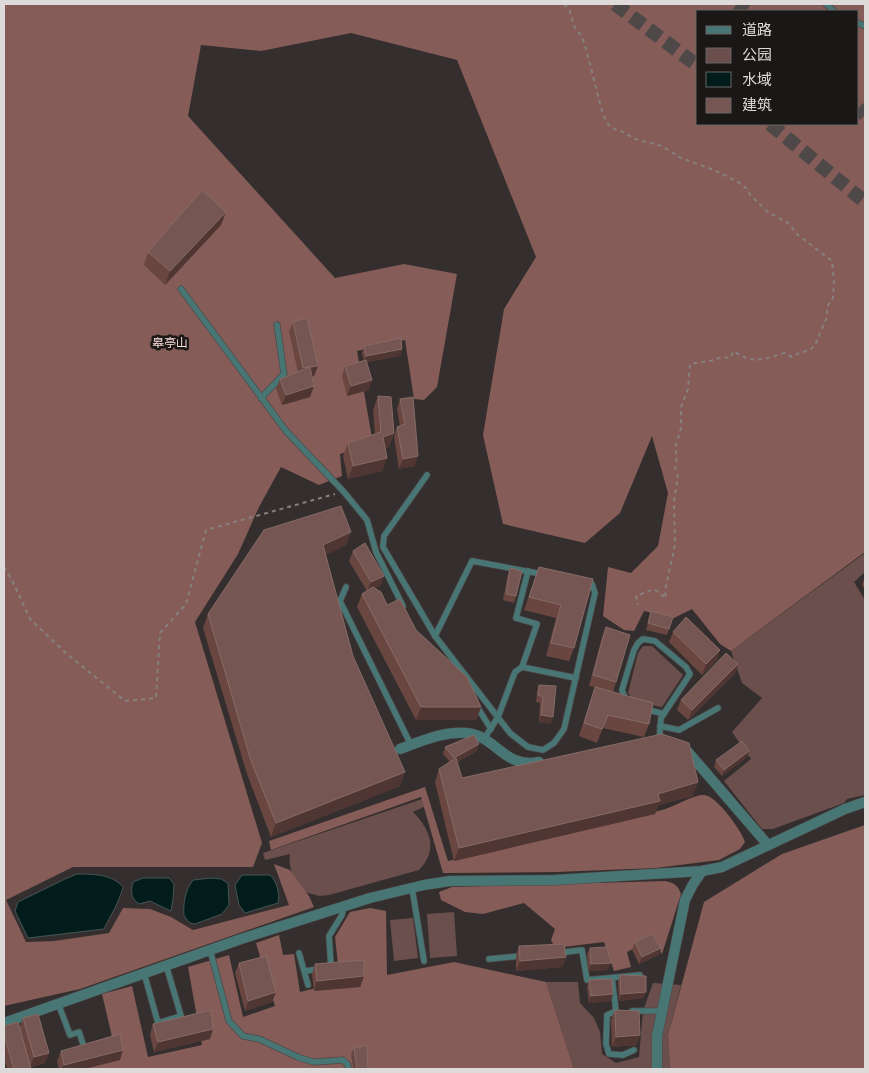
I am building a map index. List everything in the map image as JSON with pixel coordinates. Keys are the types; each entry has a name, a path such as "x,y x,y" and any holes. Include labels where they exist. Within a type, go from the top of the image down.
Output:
{"street":[{"path":"400,749 444,734 469,733 484,739 510,759 525,767 548,761"},
{"path":"655,741 672,742 688,752 768,845"},
{"path":"4,1023 166,965 370,898 450,880 554,880 702,871 722,867 845,809 865,802"},
{"path":"657,1069 657,1036 685,900 702,871"}],"lane":[{"path":"181,289 286,431 344,492 367,520 376,552 407,614"},
{"path":"261,398 284,374 277,325"},
{"path":"427,476 384,536 383,547 436,636 510,733 528,747 543,750 554,743 564,729 595,593 592,584 583,582"},
{"path":"436,636 472,560 546,575"},
{"path":"484,739 498,717 515,672 522,667 537,624 516,618 528,571"},
{"path":"346,587 340,601 411,745"},
{"path":"631,706 625,700 622,690 634,650 638,643 644,639 655,641 686,667 690,674 661,718 655,741"},
{"path":"522,667 576,678"},
{"path":"472,698 491,729"},
{"path":"639,708 664,714"},
{"path":"660,726 679,730 718,708"},
{"path":"412,888 424,961"},
{"path":"304,971 331,967 329,936 342,915 344,906"},
{"path":"210,950 229,1021 243,1036 259,1039 300,1058 314,1062 343,1060 348,1064 348,1069"},
{"path":"554,953 582,950 587,980 640,975"},
{"path":"299,953 308,985"},
{"path":"489,959 526,956"},
{"path":"144,973 158,1023 180,1016 166,965"},
{"path":"612,978 616,1011"},
{"path":"58,1004 70,1035 79,1032 84,1047"},
{"path":"634,1050 623,1055 609,1054 606,1044 607,1014 616,1011 662,1011"}],"path":[{"path":"564,4 570,11 574,26 582,37 607,123 614,129 621,130 635,139 662,146 681,158 714,170 738,182 768,212 788,224 798,235 832,261 833,298 827,307 827,318 815,346 809,351 801,352 792,357 784,354 762,361 755,358 748,359 734,352 730,358 721,356 715,360 690,364 688,389 680,407 681,428 675,449 678,457 675,467 678,477 674,501 675,545 665,590 666,598 654,589 636,596 638,605"},
{"path":"4,567 30,619 67,654 125,701 156,698 160,633 186,604 206,530 344,492"}],"green space":[{"name":"皋亭山","path":"4,4 865,4 865,552 731,651 720,644 692,609 674,618 644,611 634,631 624,630 603,616 608,567 631,573 658,546 668,493 652,436 620,513 585,543 503,524 483,435 504,309 536,257 457,60 351,33 261,51 201,45 188,116 335,278 404,264 457,274 437,387 424,400 414,399 405,340 357,351 373,444 340,454 342,476 319,485 281,467 259,507 238,554 195,622 262,843 253,867 73,867 6,900 26,942 54,941 109,933 123,908 150,909 171,917 193,930 289,905 274,864 290,870 309,896 314,907 80,989 4,1006"},
{"path":"865,553 865,572 854,582 865,600 865,795 847,799 844,803 773,829 762,829 724,781 751,759 732,732 762,698 742,683 731,651"},
{"path":"643,646 652,646 683,675 662,707 635,702 628,693 638,653"},
{"path":"425,787 448,861 662,810 700,795 709,797 721,807 734,822 745,842 740,849 719,860 656,868 556,872 443,873 421,797 271,850 269,841"},
{"path":"425,798 428,805 413,812 424,825 430,840 429,855 419,870 329,895 319,896 301,891 292,874 290,854 265,860 263,853"},
{"path":"865,825 865,1069 670,1069 668,1035 704,902 782,854"},
{"path":"665,881 675,885 681,894 662,954 653,939 627,952 631,967 614,971 604,942 555,948 551,940 555,929 524,903 483,914 465,912 441,900 439,892 452,887"},
{"path":"370,908 386,911 387,975 454,962 546,982 574,1069 78,1069 117,1058 102,994 132,986 148,1057 202,1045 188,967 229,955 243,1017 275,1006 256,943 279,935 283,955 294,954 300,992 340,982 335,937 350,912"},
{"path":"454,912 457,956 430,958 427,914"},
{"path":"413,918 418,958 394,961 390,920"},
{"path":"546,982 578,982 580,1003 594,1018 600,1032 602,1054 616,1063 639,1057 643,1011 653,983 681,985 668,1035 670,1069 574,1069"}],"water":[{"path":"77,874 108,877 123,887 104,929 28,938 15,911 18,902"},
{"path":"242,875 270,875 279,895 278,903 245,913 239,905 235,885"},
{"path":"143,878 169,878 174,884 171,911 150,901 139,904 134,899 132,891 133,882"},
{"path":"221,879 228,883 229,905 222,914 195,924 190,923 184,916 184,902 188,888 193,880"}],"building":[{"path":"202,190 226,212 170,271 148,252"},
{"path":"307,318 318,366 303,368 293,322"},
{"path":"401,338 402,349 366,356 364,346"},
{"path":"366,360 372,380 351,386 345,366"},
{"path":"310,367 314,386 286,395 280,379"},
{"path":"378,396 391,397 394,433 383,437 387,458 353,466 348,443 381,432"},
{"path":"413,397 418,456 403,459 397,427 405,424 400,399"},
{"path":"341,506 351,532 323,545 353,656 405,772 276,823 251,761 208,614 264,530"},
{"path":"365,543 384,576 371,582 353,551"},
{"path":"539,567 593,579 574,648 551,643 561,605 529,597"},
{"path":"510,568 522,571 516,596 506,594"},
{"path":"373,587 381,592 387,605 400,599 416,630 467,677 481,707 421,707 362,594"},
{"path":"651,611 673,617 669,629 648,623"},
{"path":"686,617 720,650 706,664 673,632"},
{"path":"606,627 630,635 616,682 593,675"},
{"path":"726,653 738,664 692,710 681,700"},
{"path":"539,685 556,686 553,717 541,715 543,697 538,695"},
{"path":"595,687 653,703 649,724 608,715 602,729 584,723"},
{"path":"662,734 689,743 698,782 658,794 660,801 459,848 439,769 456,758 462,778"},
{"path":"474,735 479,744 454,758 445,747"},
{"path":"742,741 749,751 724,770 716,760"},
{"path":"652,934 661,948 642,957 635,942"},
{"path":"564,944 566,957 520,961 519,946"},
{"path":"607,947 611,963 591,964 590,948"},
{"path":"266,956 276,992 248,1001 239,963"},
{"path":"364,960 364,976 317,981 315,964"},
{"path":"620,975 646,976 646,992 621,994"},
{"path":"612,979 613,994 591,996 589,980"},
{"path":"211,1010 213,1029 158,1042 153,1024"},
{"path":"615,1010 639,1011 640,1035 616,1037"},
{"path":"38,1014 49,1053 34,1057 23,1018"},
{"path":"18,1022 31,1069 14,1069 4,1035 4,1026"},
{"path":"120,1034 123,1050 64,1065 61,1051"},
{"path":"367,1045 368,1069 357,1069 354,1048"}],"tunnel":[{"path":"615,4 696,65"},
{"path":"737,4 745,10"},
{"path":"859,109 865,115"},
{"path":"771,125 865,202"}]}
